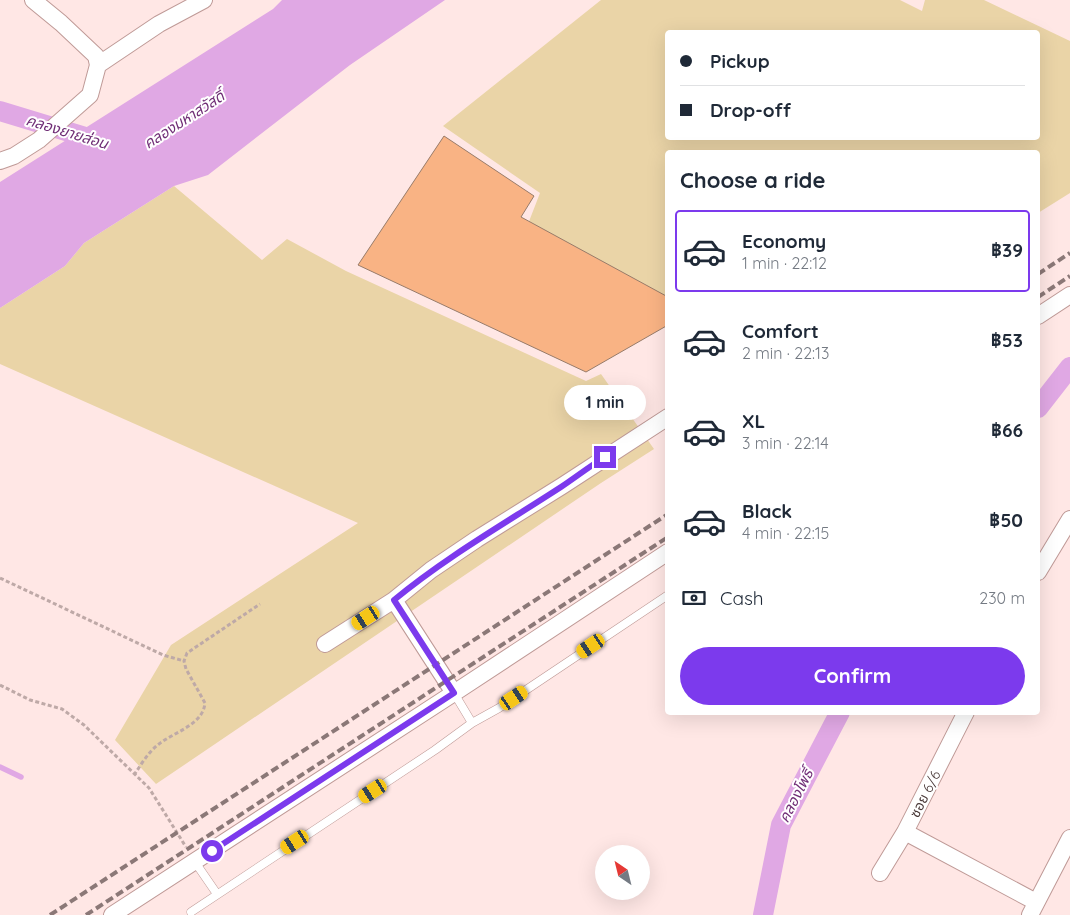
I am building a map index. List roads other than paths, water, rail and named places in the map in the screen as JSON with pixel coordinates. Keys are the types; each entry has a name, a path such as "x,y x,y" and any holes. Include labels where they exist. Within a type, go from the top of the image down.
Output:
{"street":[{"path":"0,161 14,156 39,140 90,95 98,65 96,56 33,0"},
{"path":"98,65 159,24 204,0"},
{"path":"1040,315 1070,296"},
{"path":"326,644 394,600 431,570 477,539 665,419"},
{"path":"1040,569 1070,519"},
{"path":"112,915 196,862 665,554"},
{"path":"394,600 454,693"},
{"name":"ซอย 6/6","path":"880,873 905,832 964,715"},
{"path":"905,832 1033,909 1070,838"}],"lane":[{"path":"191,912 435,750 472,723 499,708 665,597"},
{"path":"454,693 472,723"},
{"path":"196,862 217,894"}],"water":[{"name":"คลองมหาสวัสดิ์","path":"282,0 445,0 350,65 208,175 174,186 84,243 65,266 0,308 0,182 273,9"}],"waterway":[{"name":"คลองยายส่อน","path":"0,111 102,142"},
{"name":"คลองโพธิ์","path":"1040,405 1070,367"},
{"name":"คลองโพธิ์","path":"763,915 781,825 838,715"},
{"path":"0,767 21,777"}],"railway":[{"path":"1040,273 1070,253"},
{"path":"1040,296 1070,276"},
{"path":"50,915 665,516"},
{"path":"86,915 665,539"}]}
